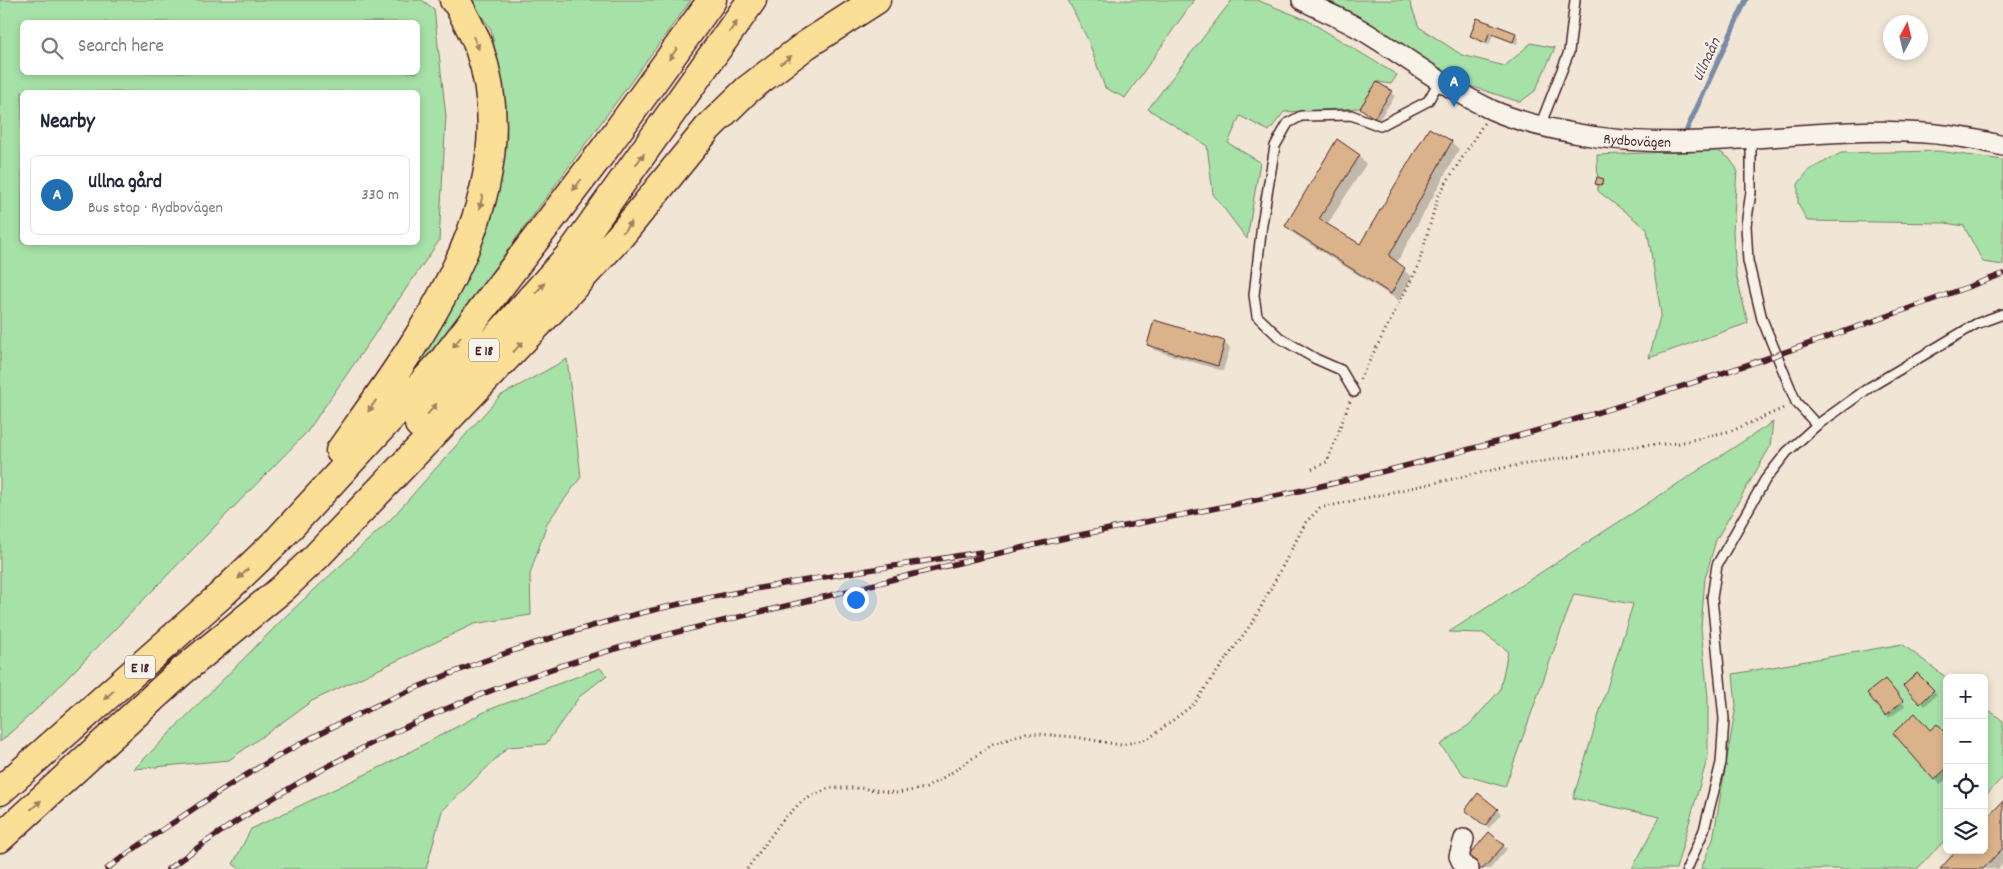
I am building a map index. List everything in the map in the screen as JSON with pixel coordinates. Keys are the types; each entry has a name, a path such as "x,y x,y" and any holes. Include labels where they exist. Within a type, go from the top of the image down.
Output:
{"highway":[{"path":"278,540 414,346 451,281 479,212 489,166 491,138 492,120 488,84 479,48 458,4 454,0"},
{"name":"E 18","path":"0,791 220,596 278,540 442,362 606,147 712,0"},
{"name":"E 18","path":"0,838 181,672 377,472 486,347 570,255 752,0"},
{"path":"181,672 282,589 316,557 563,298 621,235 708,128 747,90 806,45 876,0"}],"street":[{"name":"Rydbovägen","path":"1302,0 1359,29 1492,110 1540,126 1598,137 1664,141 1850,132 1924,132 1973,138 2003,146"},
{"path":"1464,839 1459,856 1464,867 1470,869"}],"lane":[{"path":"1540,126 1569,52 1575,0"},
{"path":"1354,392 1341,370 1316,359 1280,338 1258,316 1254,295 1262,224 1275,146 1288,123 1301,116 1351,115 1380,126 1428,101 1440,80"},
{"path":"1751,138 1751,192 1746,226 1748,261 1762,319 1796,402 1817,425"},
{"path":"1687,869 1704,830 1721,762 1724,718 1712,598 1717,565 1765,480 1786,452 1817,425 1870,387 1976,324 2003,314"}],"path":[{"path":"1312,469 1327,462 1354,392 1418,268 1438,196 1492,110"},
{"path":"747,869 781,822 802,801 829,788 860,788 897,794 926,788 993,744 1026,733 1075,737 1121,745 1148,739 1194,704 1254,620 1306,522 1320,508 1502,468 1638,446 1679,443 1734,430 1774,414 1796,402"}],"green space":[{"path":"0,0 422,0 434,9 446,116 439,241 307,432 40,706 0,742"},
{"path":"470,0 691,0 419,371 415,364 491,206 507,137 504,100 491,29"},
{"path":"1068,0 1194,0 1125,98 1105,88 1088,40"},
{"path":"1232,0 1257,0 1307,20 1397,75 1391,84 1377,82 1360,108 1284,112 1269,131 1240,116 1228,143 1260,162 1247,239 1213,194 1207,146 1148,109"},
{"path":"1322,0 1409,0 1419,27 1462,55 1505,66 1531,43 1555,48 1535,91 1520,102 1467,85"},
{"path":"1717,150 1729,158 1737,169 1733,232 1736,274 1748,323 1649,358 1661,313 1647,229 1598,191 1597,155"},
{"path":"1938,151 2003,160 2003,265 1983,262 1964,226 1945,223 1807,221 1798,203 1798,184 1809,170 1841,153"},
{"path":"567,359 581,477 547,523 530,574 531,615 474,624 312,701 229,760 134,769 288,614 391,519 500,396"},
{"path":"1773,422 1770,447 1716,540 1705,578 1701,628 1708,697 1708,756 1676,869 1632,869 1660,817 1573,798 1633,604 1574,594 1505,787 1464,775 1440,745 1470,724 1500,690 1508,651 1483,633 1449,632"},
{"path":"1902,644 1943,675 1943,842 1917,869 1701,869 1713,839 1736,706 1733,674"},
{"path":"600,668 607,675 579,697 546,744 508,747 442,811 426,869 240,869 233,864 251,829 385,765 488,710"},
{"path":"1988,709 2003,721 2003,777 1988,793"}],"building":[{"path":"1477,18 1516,33 1513,42 1489,33 1486,43 1470,36"},
{"path":"1377,82 1392,91 1374,118 1360,108"},
{"path":"1429,128 1452,141 1389,256 1405,268 1391,294 1285,226 1337,139 1360,155 1319,219 1360,244"},
{"path":"1597,177 1604,179 1602,185 1595,184"},
{"path":"1154,320 1225,341 1218,366 1147,345"},
{"path":"1917,673 1934,690 1920,704 1903,686"},
{"path":"1885,679 1903,701 1885,716 1867,693"},
{"path":"1915,713 1930,730 1937,724 1943,731 1943,772 1934,780 1893,733"},
{"path":"1478,793 1498,809 1485,826 1465,810"},
{"path":"2003,801 2003,848 1983,869 1940,869 1953,854 1988,854 1988,817"},
{"path":"1489,832 1504,845 1483,869 1475,869 1465,860"}],"waterway":[{"name":"Ullnaån","path":"1687,129 1746,0"}],"railway":[{"path":"168,869 254,810 345,757 439,712 572,662 677,632 1011,550 1310,489 1511,438 1594,414 1759,361 2003,274"},
{"path":"107,869 230,785 284,753 340,723 398,696 515,650 637,614 722,595 981,552"}],"place":[{"name":"Ullna gård","path":"1454,107"}]}
